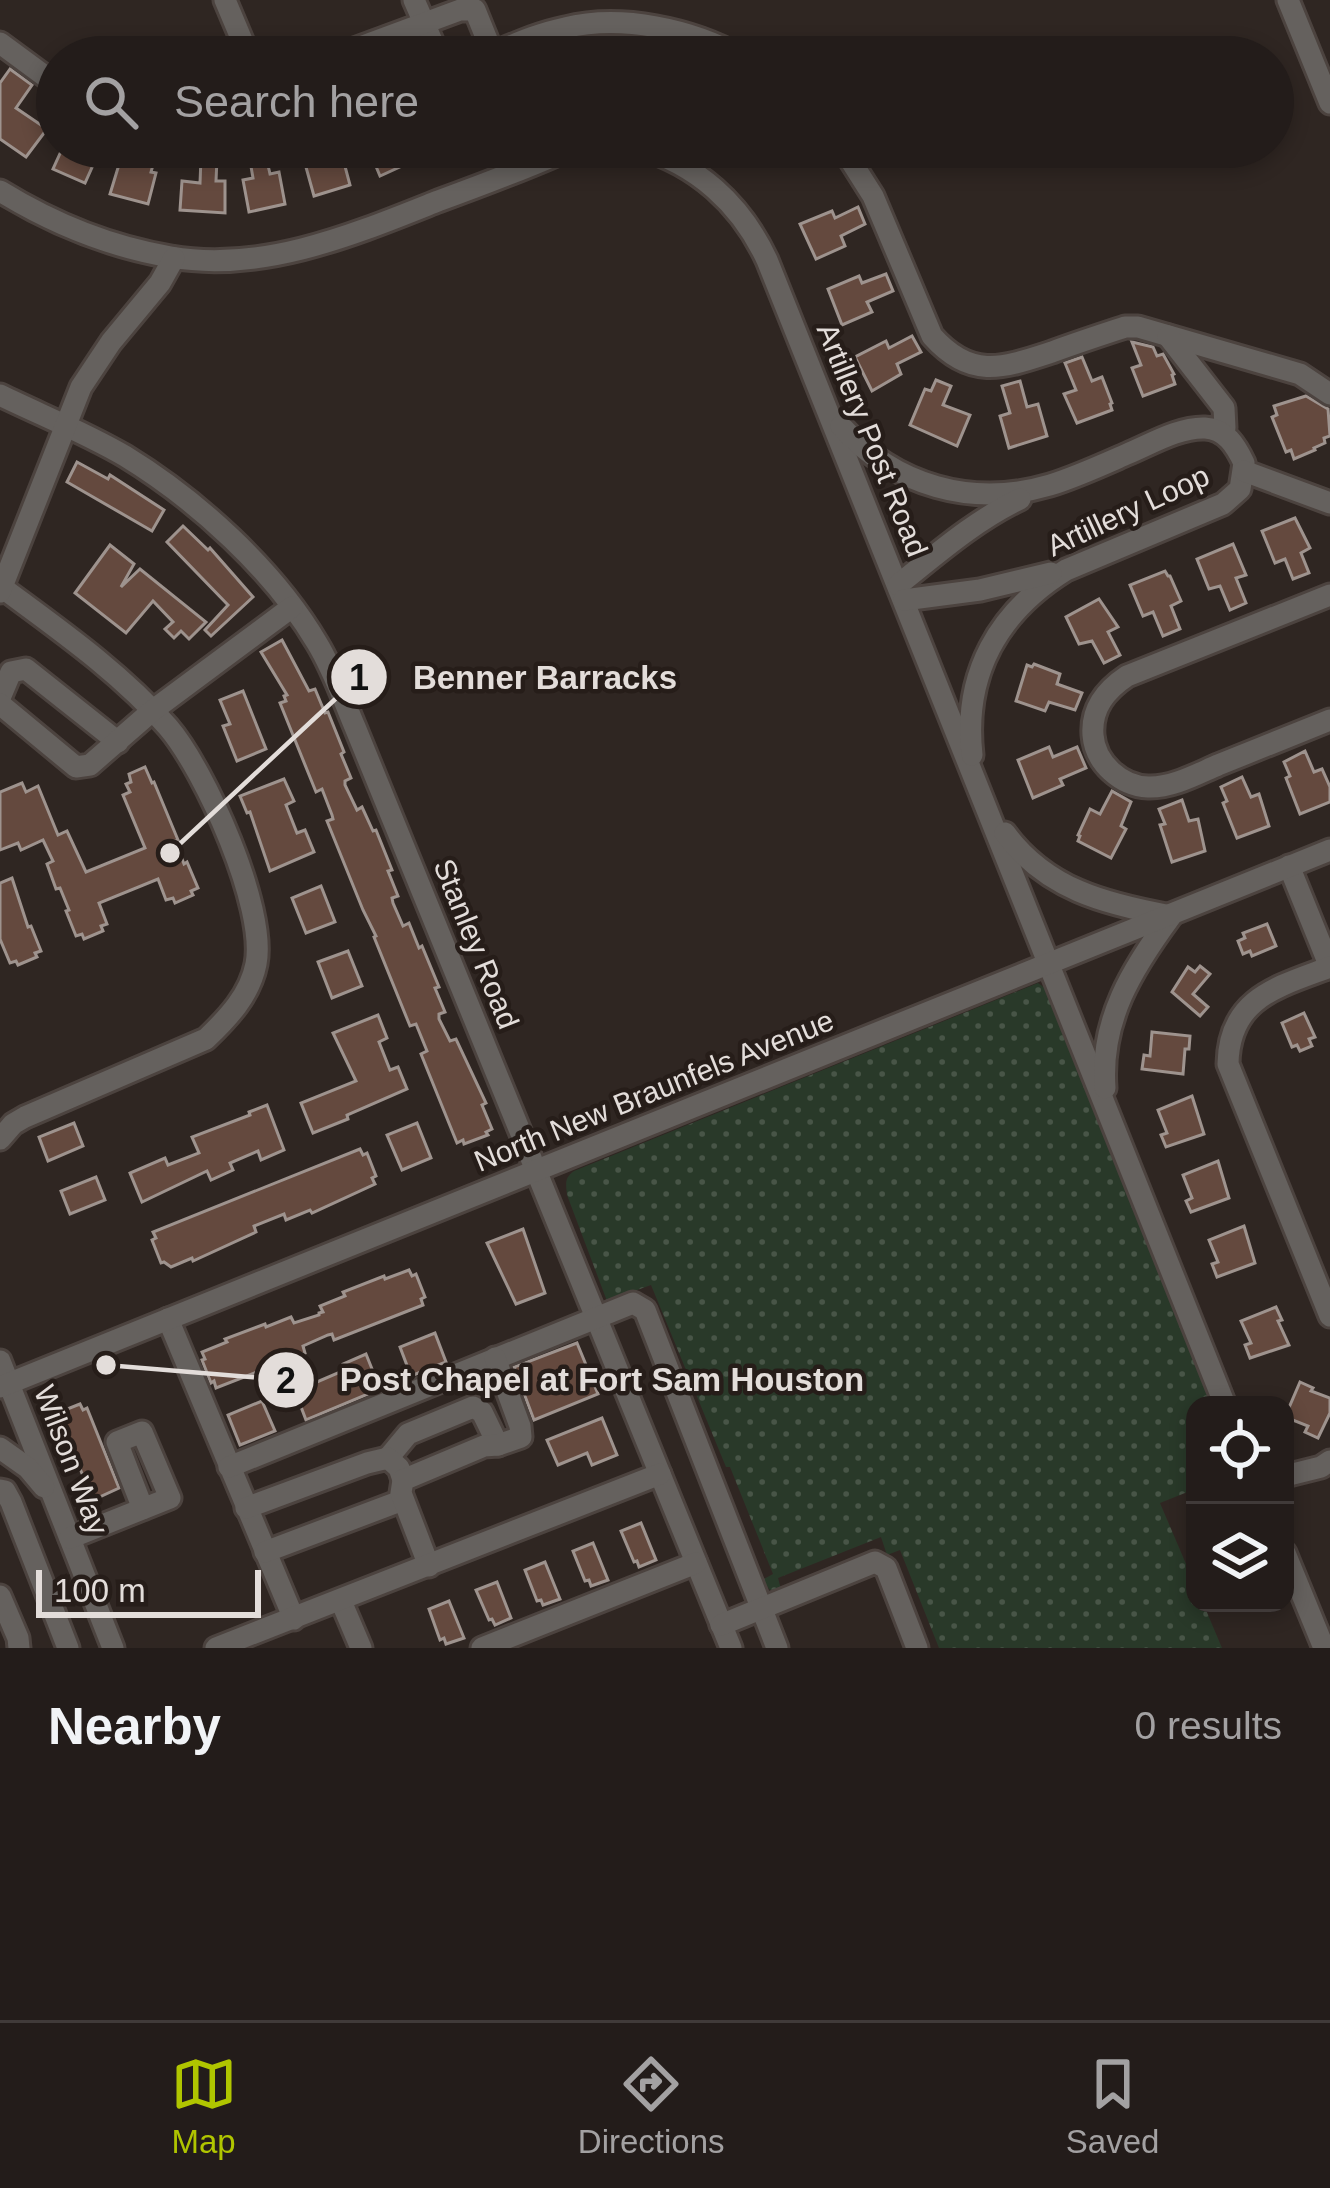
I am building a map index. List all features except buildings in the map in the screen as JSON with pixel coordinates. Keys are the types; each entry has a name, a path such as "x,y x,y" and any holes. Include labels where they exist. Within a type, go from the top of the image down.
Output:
{"street":[{"path":"225,0 240,36"},
{"path":"414,0 430,36"},
{"path":"1288,0 1330,103"},
{"path":"389,36 460,10 475,10 483,36"},
{"path":"534,36 570,26 624,24 692,36"},
{"path":"0,43 36,70"},
{"path":"0,191 77,230 119,245 207,260 254,257 343,238 504,168"},
{"name":"Artillery Post Road","path":"688,168 748,224 767,260 1221,1396"},
{"path":"855,168 873,196 932,336 947,352 972,366 1001,368 1125,327 1138,327 1300,374 1330,394"},
{"path":"0,1139 25,1118 206,1039 229,1017 252,980 258,947 249,893 186,753 170,729 113,674 1,588 88,375 174,258"},
{"path":"1167,336 1224,408 1222,433"},
{"name":"Stanley Road","path":"0,395 125,456 184,498 220,529 292,607 317,643 731,1648"},
{"name":"Artillery Loop","path":"826,406 872,455 906,477 959,493 999,494 1047,486 1182,431 1208,428 1222,433 1240,454 1244,471 1240,489 1223,504 1066,570 1015,610 993,641 979,674 970,730 975,779"},
{"path":"1244,471 1330,503"},
{"path":"901,593 961,534 1047,486"},
{"path":"901,593 980,590 1066,570"},
{"path":"1330,595 1127,676 1107,689 1093,716 1093,740 1102,762 1119,779 1145,788 1173,783 1330,720"},
{"path":"118,742 26,669 5,669 0,701 76,767 90,765 292,607"},
{"name":"Artillery Post Road","path":"987,808 1022,855 1066,888 1100,902 1171,916"},
{"name":"North New Braunfels Avenue","path":"4,1385 1330,850"},
{"path":"1289,866 1330,967 1263,996 1243,1011 1228,1039 1228,1064 1330,1316"},
{"path":"1111,1121 1104,1083 1109,1026 1125,983 1171,916"},
{"path":"229,1467 633,1303 645,1310 777,1648"},
{"path":"168,1319 294,1618"},
{"path":"265,1552 403,1490 484,1446 521,1437 495,1358"},
{"name":"Wilson Way","path":"0,1361 4,1385 113,1648"},
{"path":"246,1508 388,1458 408,1434 473,1407 482,1412 497,1445"},
{"path":"0,1448 28,1468 55,1500"},
{"path":"388,1458 399,1468 429,1566"},
{"path":"1294,1474 1330,1461"},
{"path":"216,1648 660,1474"},
{"path":"5,1496 68,1648"},
{"path":"70,1538 143,1509"},
{"path":"722,1624 875,1562 886,1568 917,1648"},
{"path":"482,1648 696,1563"},
{"path":"1294,1574 1324,1648"},
{"path":"0,1596 19,1648"},
{"path":"341,1601 361,1648"}],"green space":[{"path":"1038,983 1049,991 1212,1396 1186,1396 1186,1493 1160,1503 1186,1564 1186,1612 1207,1612 1222,1648 939,1648 900,1550 887,1555 881,1537 778,1578 781,1589 770,1590 762,1580 773,1574 651,1285 607,1301 567,1195 567,1179 574,1171"}],"place":[{"name":"Benner Barracks","path":"170,853"},
{"name":"Post Chapel at Fort Sam Houston","path":"106,1365"}]}
